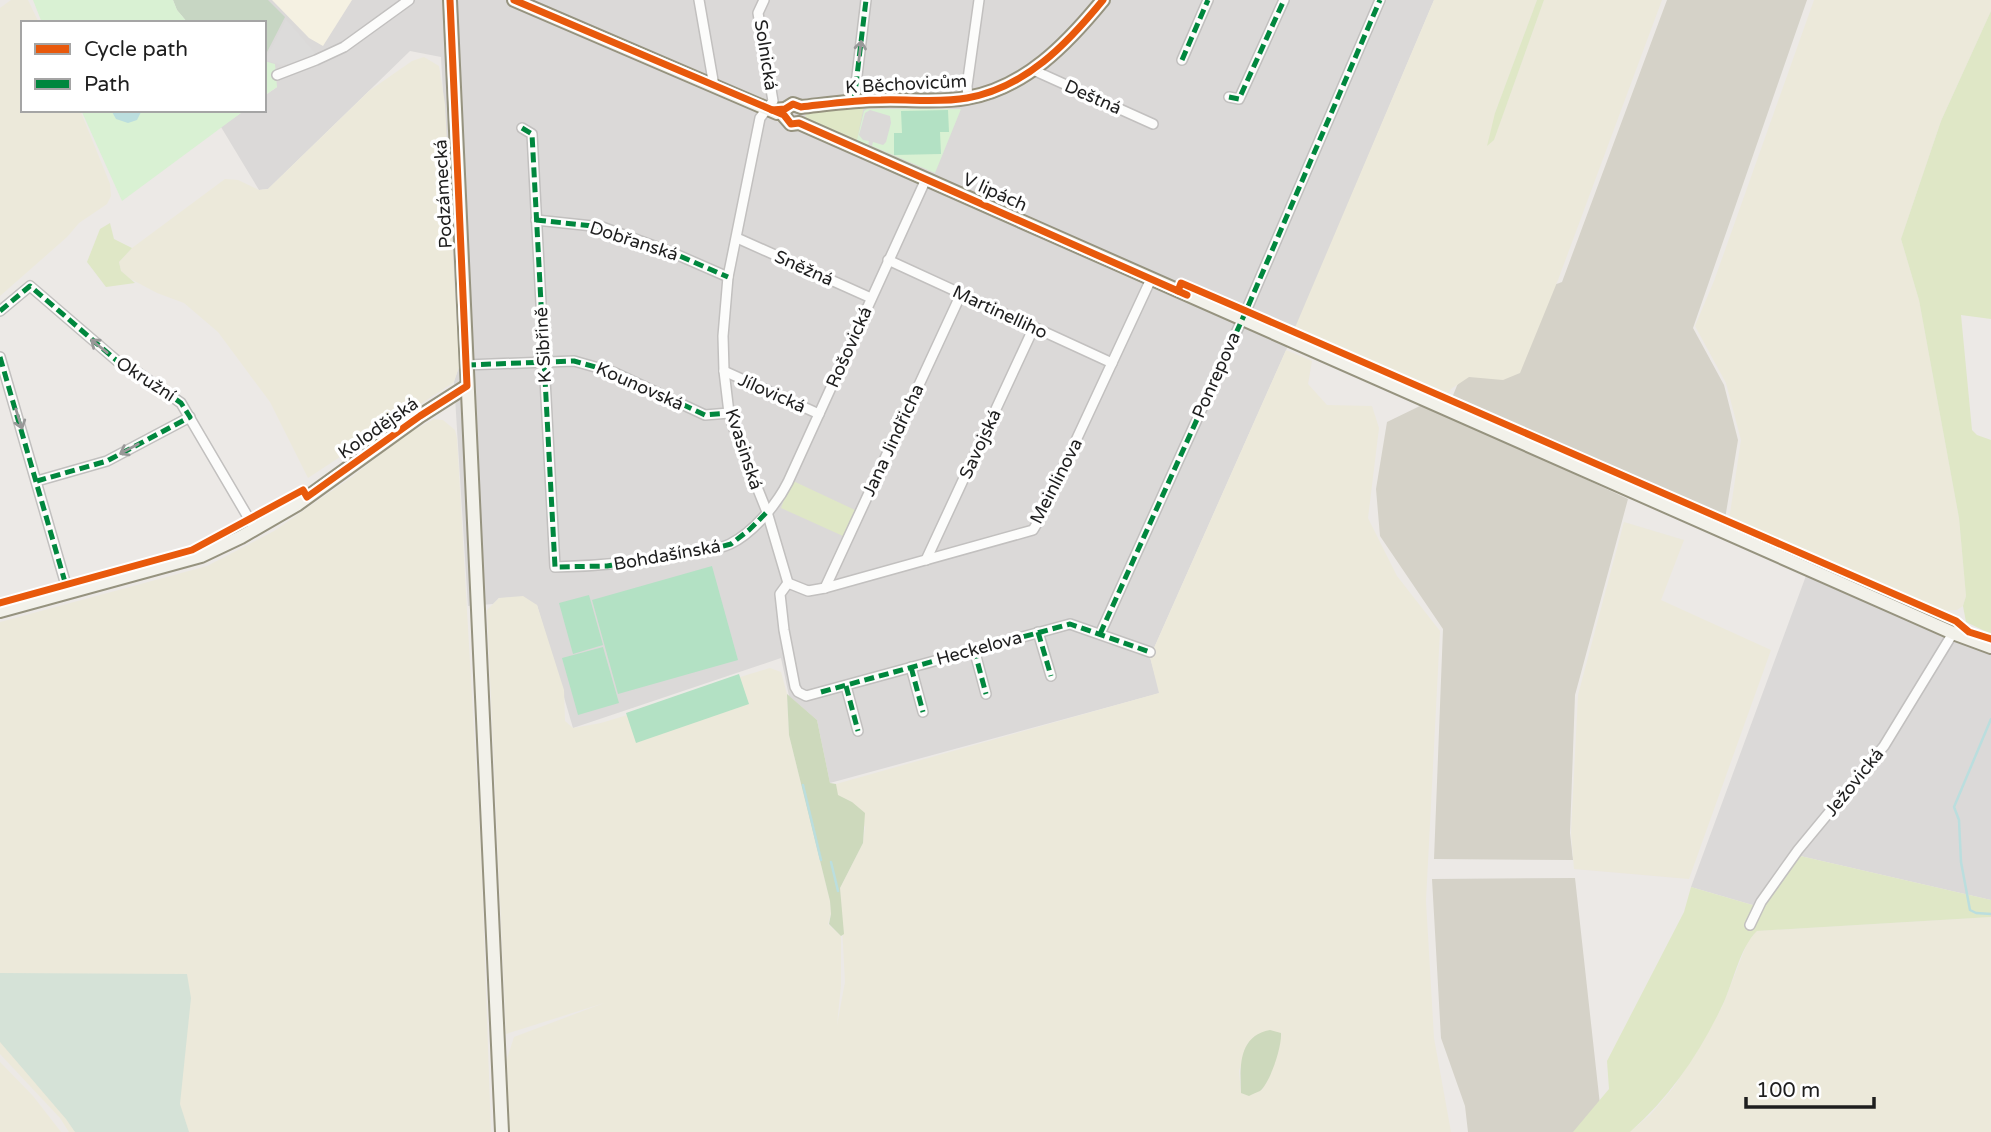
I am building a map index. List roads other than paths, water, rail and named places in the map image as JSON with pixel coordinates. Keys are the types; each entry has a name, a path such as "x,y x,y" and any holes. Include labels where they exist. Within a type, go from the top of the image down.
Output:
{"street":[{"path":"276,75 344,47 408,0"},
{"name":"Podzámecká","path":"450,0 502,1132"},
{"path":"514,0 777,111"},
{"path":"699,0 715,86"},
{"name":"Solnická","path":"764,0 758,13 777,111"},
{"path":"854,101 866,0"},
{"path":"968,98 967,86 979,0"},
{"name":"K Běchovicům","path":"777,111 793,104 802,107 854,101 968,98 995,90 1033,70 1076,33 1103,0"},
{"path":"1182,60 1208,0"},
{"path":"1229,97 1239,99 1284,0"},
{"name":"Ponrepova","path":"1100,634 1380,0"},
{"name":"Deštná","path":"1033,70 1153,124"},
{"path":"799,123 804,116 802,107"},
{"name":"V lipách","path":"777,111 790,124 799,123 1952,633 1991,646"},
{"name":"Kvasinská","path":"777,111 760,118 728,277 723,336 724,371 729,413 756,490 767,512 788,583 780,594 784,630 795,687 797,692 806,696"},
{"name":"K Sibřině","path":"522,128 532,134 555,567"},
{"name":"Rošovická","path":"767,512 786,486 926,179"},
{"name":"Dobřanská","path":"536,220 578,224 621,233 728,277"},
{"name":"Sněžná","path":"737,238 872,298"},
{"name":"Martinelliho","path":"888,260 1112,363"},
{"name":"Meinlinova","path":"788,583 808,592 1027,532 1036,527 1151,279"},
{"name":"Okružní","path":"0,311 30,286 123,366 134,370 181,403 255,529"},
{"name":"Jana Jindřicha","path":"825,588 961,294"},
{"name":"Savojská","path":"926,560 1034,327"},
{"path":"0,357 68,593"},
{"name":"Kounovská","path":"466,365 544,360 574,361 613,372 705,415 729,413"},
{"name":"Jílovická","path":"724,371 819,414"},
{"name":"Kolodějská","path":"0,611 201,556 298,504 420,416 467,386"},
{"path":"37,481 107,461 190,417"},
{"name":"Bohdašínská","path":"555,567 619,564 730,544 750,530 767,512"},
{"name":"Heckelova","path":"806,696 1070,624 1150,652"},
{"path":"1038,632 1051,676"},
{"name":"Ježovická","path":"1750,925 1761,902 1798,850 1884,746 1952,633"},
{"path":"974,649 986,694"},
{"path":"911,667 923,712"},
{"path":"846,686 858,731"}],"water":[{"path":"112,112 141,112 137,120 128,123 116,119"}],"waterway":[{"path":"1991,719 1954,807 1959,820 1961,862 1970,910 1991,914"},
{"path":"803,785 821,860"},
{"path":"831,862 838,891"}]}
